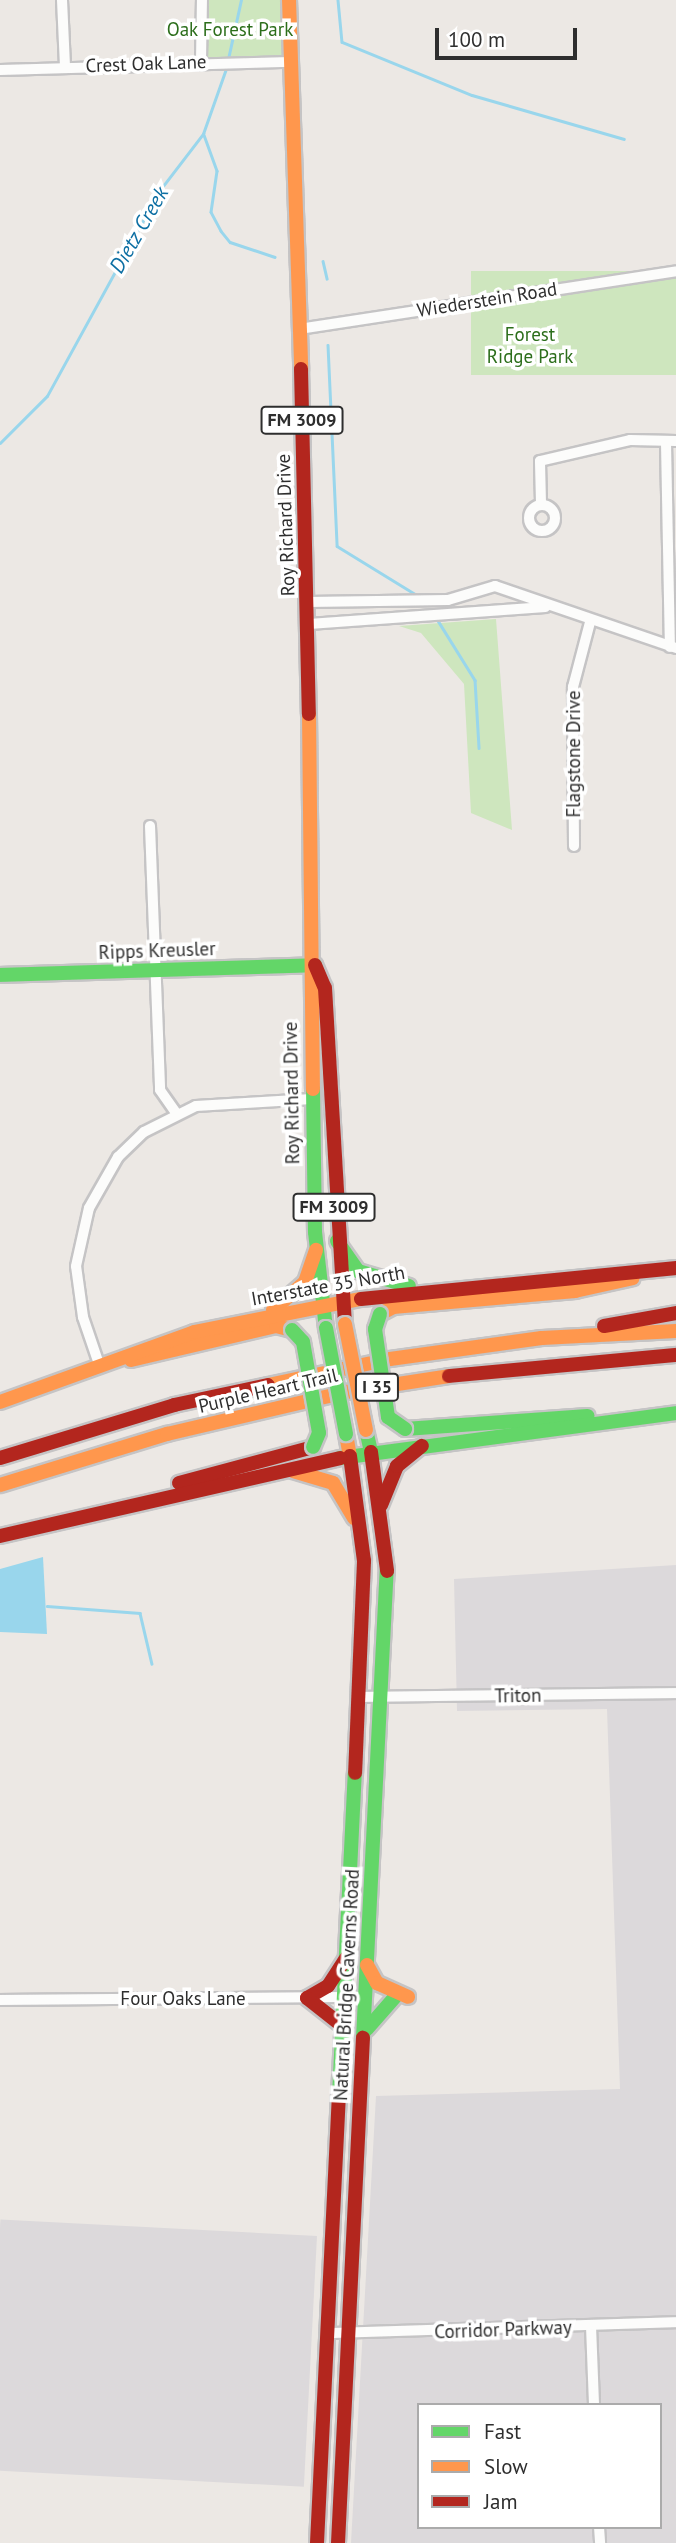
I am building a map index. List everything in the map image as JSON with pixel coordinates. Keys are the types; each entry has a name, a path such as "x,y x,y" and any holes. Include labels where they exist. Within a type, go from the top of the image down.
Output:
{"main road":[{"name":"Roy Richard Drive","path":"289,0 309,624 315,965 309,990 316,1248 321,1304"},
{"name":"Roy Richard Drive","path":"315,965 325,988 335,1238 341,1301"},
{"name":"Ripps Kreusler","path":"0,975 315,965"},
{"path":"335,1238 369,1278 425,1289"},
{"path":"266,1315 298,1291 316,1248"},
{"path":"622,1418 563,1415 405,1429 388,1417 375,1329 380,1314 393,1307 575,1292 674,1268"},
{"name":"Interstate 35 North","path":"0,1402 194,1332 321,1304 425,1289 674,1268"},
{"name":"Natural Bridge Caverns Road","path":"338,2543 387,1571 371,1452 341,1301"},
{"name":"FM 3009","path":"321,1304 350,1456"},
{"path":"542,1338 676,1313"},
{"path":"107,1365 163,1357 276,1326 292,1330 303,1342 319,1433 313,1447 203,1473 116,1508"},
{"name":"Purple Heart Trail","path":"0,1458 174,1405 275,1382 542,1338 676,1331"},
{"name":"Purple Heart Trail","path":"0,1485 167,1433 346,1392 521,1366 676,1355"},
{"path":"0,1536 273,1469 371,1452 676,1413"},
{"path":"380,1506 397,1466 424,1445"},
{"name":"Natural Bridge Caverns Road","path":"317,2543 330,2333 360,1698 362,1536 350,1456"},
{"path":"273,1469 310,1472 333,1483 362,1536"},
{"path":"345,2028 307,1998 328,1986 349,1953"},
{"path":"363,2040 373,2015 402,1997 377,1983 367,1965"}],"street":[{"path":"62,0 65,67"},
{"path":"201,61 202,0"},
{"name":"Crest Oak Lane","path":"0,70 201,61 291,62"},
{"name":"Wiederstein Road","path":"299,329 676,271"},
{"path":"309,624 369,624 410,612 449,605 495,586 545,607 673,648 671,442 630,440 540,461 541,503"},
{"path":"308,602 545,607"},
{"name":"Flagstone Drive","path":"574,846 573,687 590,622"},
{"path":"150,825 160,1090 176,1113"},
{"path":"107,1365 76,1280 82,1226 118,1157 176,1113 244,1100 312,1099"},
{"name":"Triton","path":"360,1698 676,1693"},
{"name":"Four Oaks Lane","path":"0,2000 365,1997"},
{"name":"Corridor Parkway","path":"330,2333 676,2322"},
{"path":"591,2326 594,2403"}],"shaded area":[{"path":"676,1565 676,2543 351,2543 376,2096 620,2089 607,1709 457,1711 454,1579"},
{"path":"0,2219 317,2236 304,2487 0,2471"}],"green space":[{"name":"Oak Forest Park","path":"202,0 289,0 289,61 202,61"},
{"name":"Forest Ridge Park","path":"471,271 676,271 676,375 471,375"},
{"path":"496,619 512,830 471,813 464,684 421,633 399,626"}],"water":[{"path":"43,1557 47,1634 0,1632 0,1569"}],"waterway":[{"name":"Dietz Creek","path":"228,59 241,0"},
{"path":"338,0 342,42 472,95 624,139"},
{"name":"Dietz Creek","path":"0,443 47,396 160,190 203,134 227,66"},
{"path":"204,135 217,171 211,212 221,231 230,242 275,257"},
{"path":"323,261 327,279"},
{"path":"328,345 337,546 420,597"},
{"path":"437,619 475,680 479,748"},
{"path":"47,1606 140,1613 152,1664"}],"traffic: fast":[{"path":"0,975 315,965"},
{"path":"313,1089 315,1232 326,1328"},
{"path":"337,1241 358,1271 409,1286"},
{"path":"380,1314 375,1329 388,1417 405,1429"},
{"path":"326,1328 346,1434"},
{"path":"292,1330 303,1342 319,1433 313,1447"},
{"path":"340,1458 676,1413"},
{"path":"405,1429 588,1416"},
{"path":"366,1430 371,1452"},
{"path":"363,2038 387,1571"},
{"path":"339,2096 355,1773"},
{"path":"367,2029 395,1997"}],"traffic: slow":[{"path":"289,0 301,369"},
{"path":"309,714 313,1089"},
{"path":"273,1310 305,1282 316,1250"},
{"path":"380,1314 393,1307 575,1291 633,1278"},
{"path":"0,1402 194,1332 361,1299"},
{"path":"345,1324 366,1430"},
{"path":"131,1360 276,1326 292,1330"},
{"path":"268,1385 390,1359 542,1338 676,1331"},
{"path":"0,1485 167,1434 346,1392 449,1376"},
{"path":"346,1434 350,1456"},
{"path":"293,1471 333,1483 354,1518"},
{"path":"367,1965 377,1983 408,1997"}],"traffic: jam":[{"path":"301,369 309,714"},
{"path":"315,965 325,988 345,1324"},
{"path":"361,1299 676,1268"},
{"path":"604,1326 676,1313"},
{"path":"449,1376 676,1355"},
{"path":"0,1458 174,1405 268,1385"},
{"path":"381,1505 397,1466 422,1446"},
{"path":"179,1483 313,1447"},
{"path":"371,1452 387,1571"},
{"path":"350,1456 364,1561 355,1773"},
{"path":"0,1536 340,1458"},
{"path":"307,1998 328,1986 346,1958"},
{"path":"307,1998 345,2028"},
{"path":"338,2543 363,2038"},
{"path":"317,2543 339,2096"}]}
